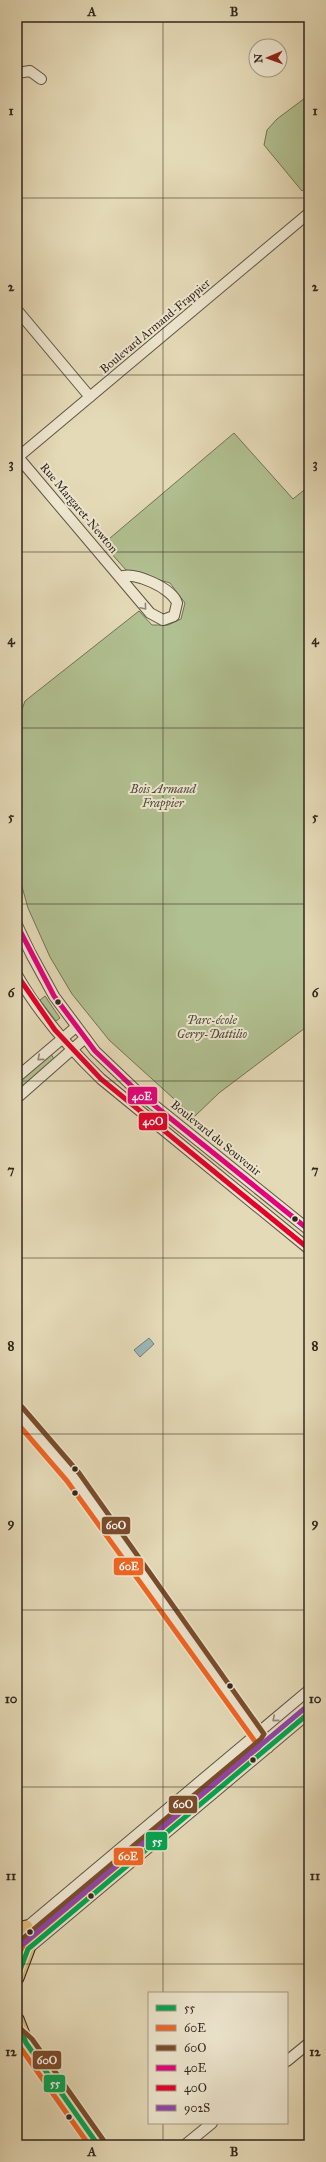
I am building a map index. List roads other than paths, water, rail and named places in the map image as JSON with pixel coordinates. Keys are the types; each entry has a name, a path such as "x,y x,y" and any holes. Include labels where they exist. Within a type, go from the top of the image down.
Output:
{"main road":[{"path":"17,1978 28,1949"},
{"path":"17,2019 22,2039 98,2145"}],"street":[{"path":"17,73 30,71 41,79"},
{"name":"Boulevard Armand-Frappier","path":"18,458 309,213"},
{"path":"17,310 90,397"},
{"name":"Rue Margaret-Newton","path":"18,458 153,617 163,620 174,616 177,603 169,591 134,575 129,574 120,577"},
{"name":"Boulevard du Souvenir","path":"17,925 41,974 84,1039 139,1093 309,1230"},
{"path":"17,975 34,1004 72,1050 127,1102 309,1250"},
{"path":"17,1078 76,1027"},
{"path":"17,1098 84,1039"},
{"path":"17,1412 77,1483 268,1748"},
{"path":"20,1931 309,1690"},
{"path":"17,1958 309,1713"},
{"path":"288,2060 309,2042"},
{"path":"185,2145 211,2124"}],"water":[{"path":"149,1338 154,1344 140,1357 134,1350"}],"park label":[{"name":"Bois Armand Frappier","path":"163,796"},
{"name":"Parc-école Gerry-Dattilio","path":"212,1027"}]}
